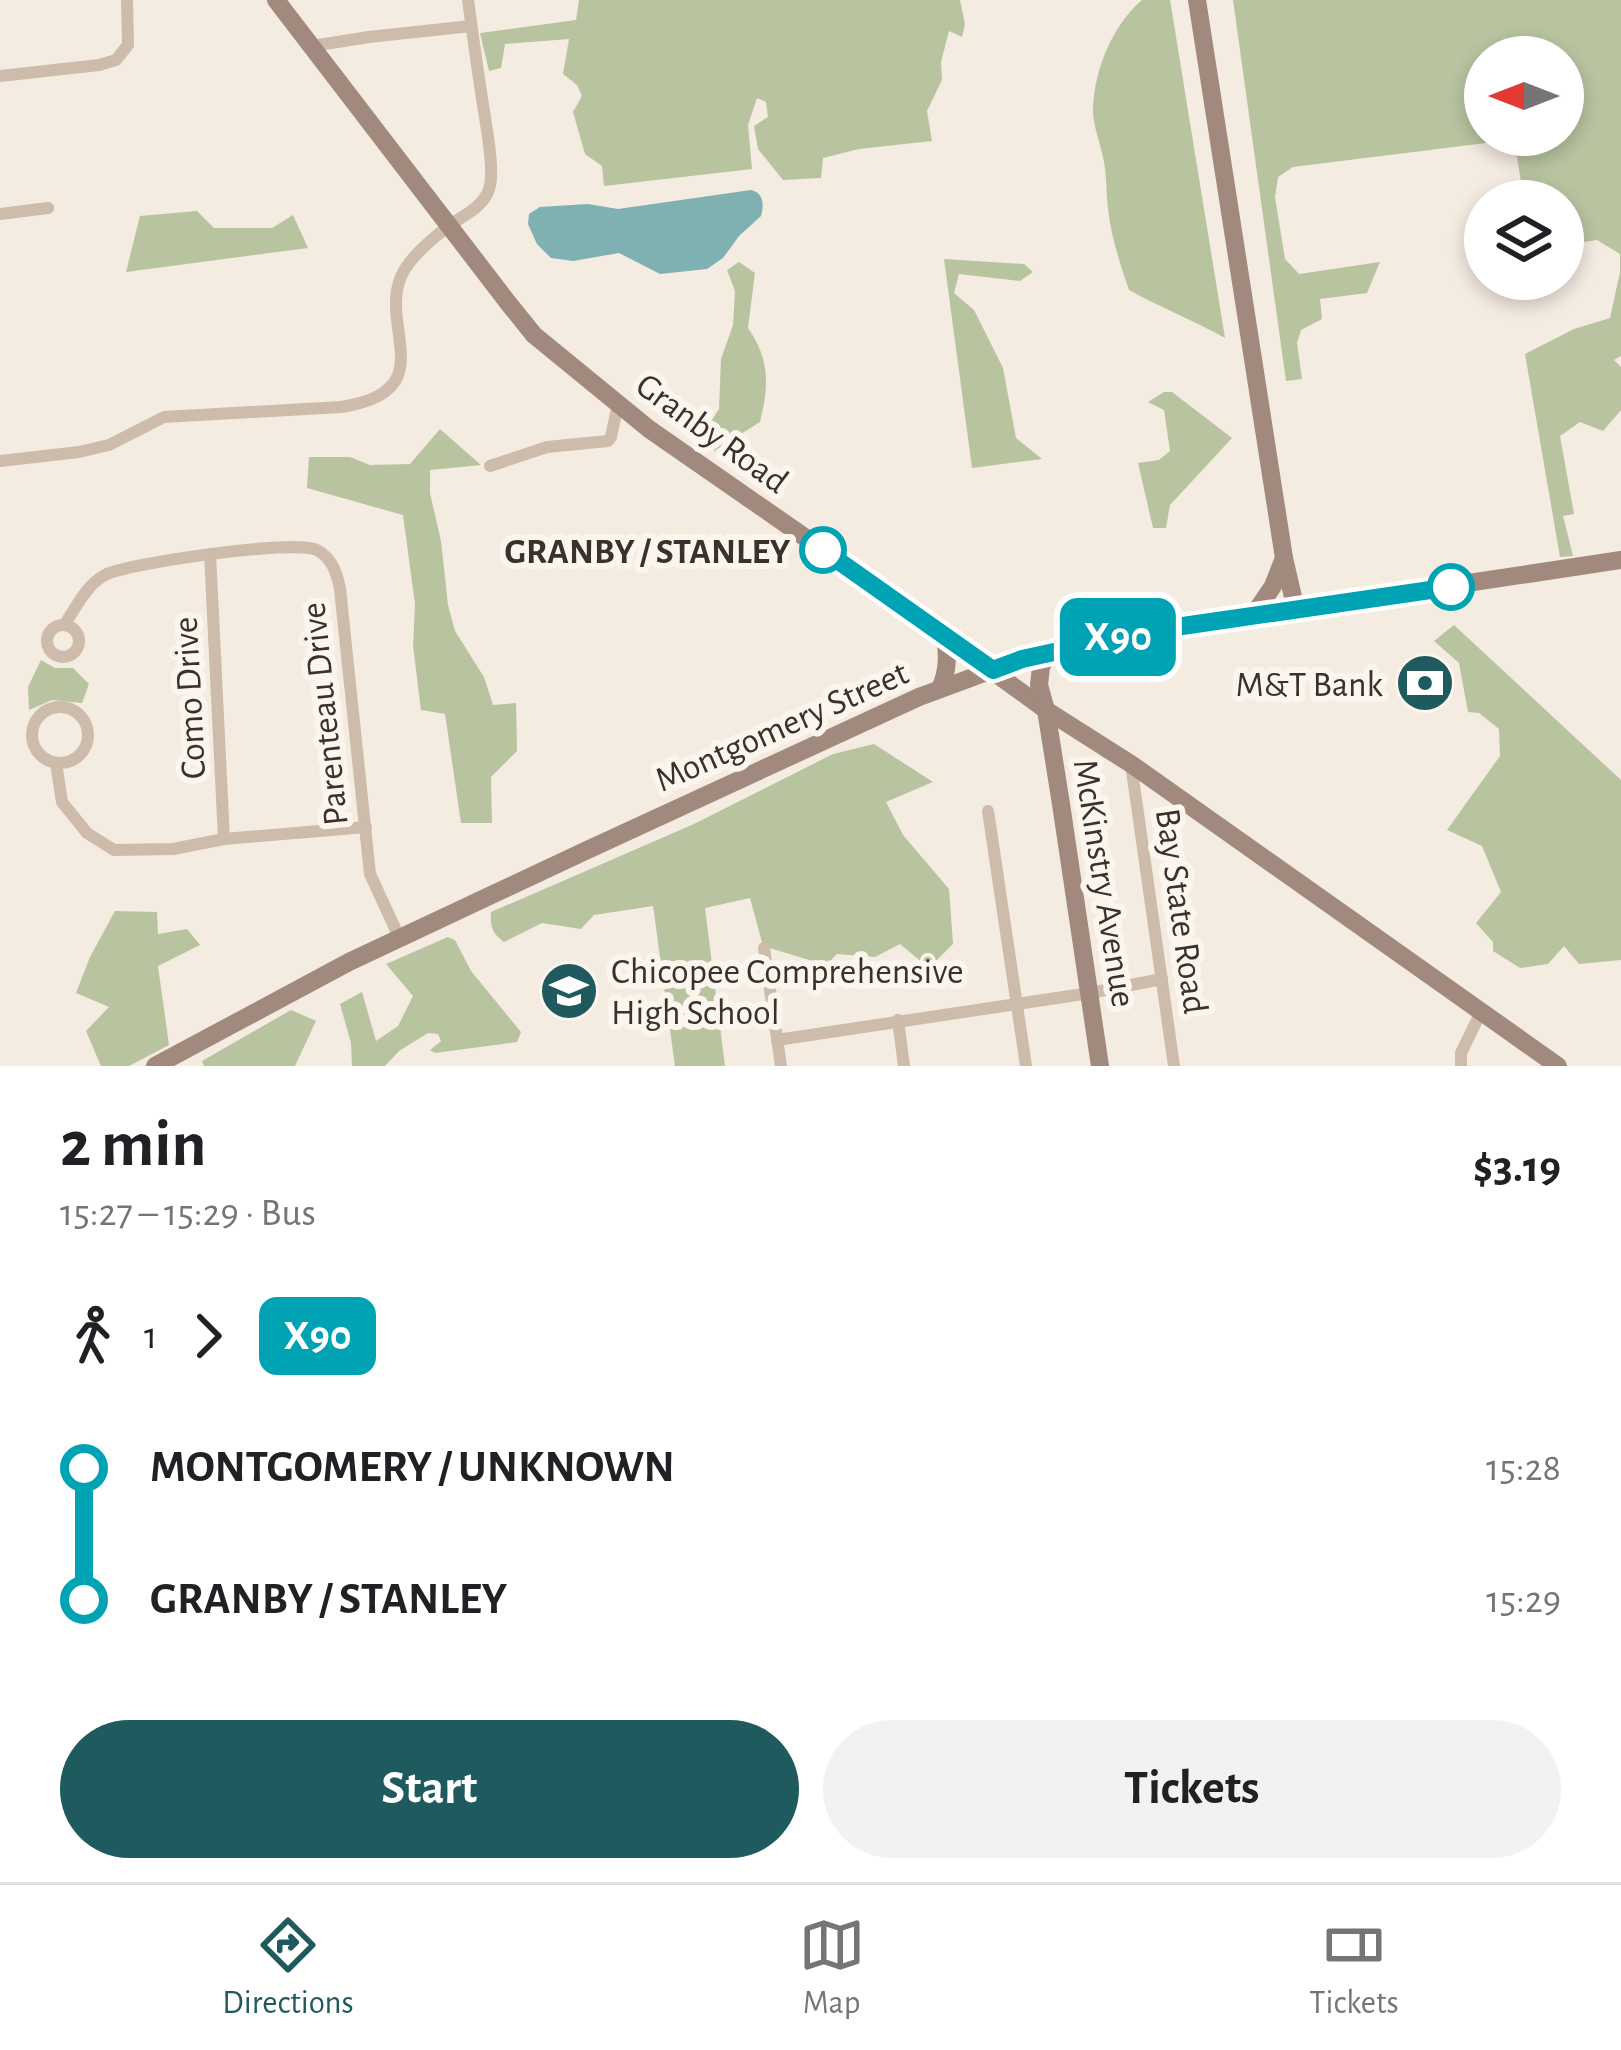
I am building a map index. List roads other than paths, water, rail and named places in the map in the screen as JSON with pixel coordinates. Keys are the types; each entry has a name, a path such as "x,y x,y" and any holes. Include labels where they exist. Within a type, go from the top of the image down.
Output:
{"main road":[{"name":"Granby Road","path":"277,0 534,335 618,404 1046,710 1131,764 1558,1066"},
{"path":"1197,0 1296,610"},
{"path":"1208,0 1296,566 1296,610"},
{"path":"1252,617 1274,586 1284,558"},
{"name":"Montgomery Street","path":"155,1066 349,962 711,792 940,689 993,670 1155,630 1621,560"},
{"path":"940,689 947,673 945,636"},
{"name":"McKinstry Avenue","path":"1048,653 1039,676 1100,1066"}],"street":[{"path":"0,76 116,60 128,45 127,0"},
{"path":"0,461 109,445 164,417 341,407 383,394 401,367 396,286 406,266 488,194 491,174 468,0"},
{"path":"312,46 471,26"},
{"path":"0,214 48,208"},
{"path":"490,466 548,447 608,441 618,404"},
{"name":"Parenteau Drive","path":"64,626 87,590 106,574 210,554 298,545 317,550 333,565 340,589 371,880 400,938"},
{"name":"Como Drive","path":"210,554 224,839"},
{"path":"50,709 68,709 83,720 88,738 73,760 56,763 40,755 32,730 50,709"},
{"path":"56,763 62,802 87,833 114,850 172,849 224,839 366,827"},
{"name":"Bay State Road","path":"1131,764 1174,1066"},
{"path":"988,811 1026,1066"},
{"path":"764,948 781,1066"},
{"path":"777,1040 1162,980"},
{"path":"1460,1066 1461,1053 1481,1012"},
{"path":"898,1020 904,1066"}],"water":[{"path":"751,190 762,200 761,216 707,269 660,274 619,253 573,261 551,258 537,244 528,224 529,214 540,207 588,204 618,209"}],"place":[{"name":"GRANBY / STANLEY","path":"823,550"},
{"name":"M&T Bank","path":"1425,683"},
{"name":"Chicopee Comprehensive High School","path":"569,991"}]}
